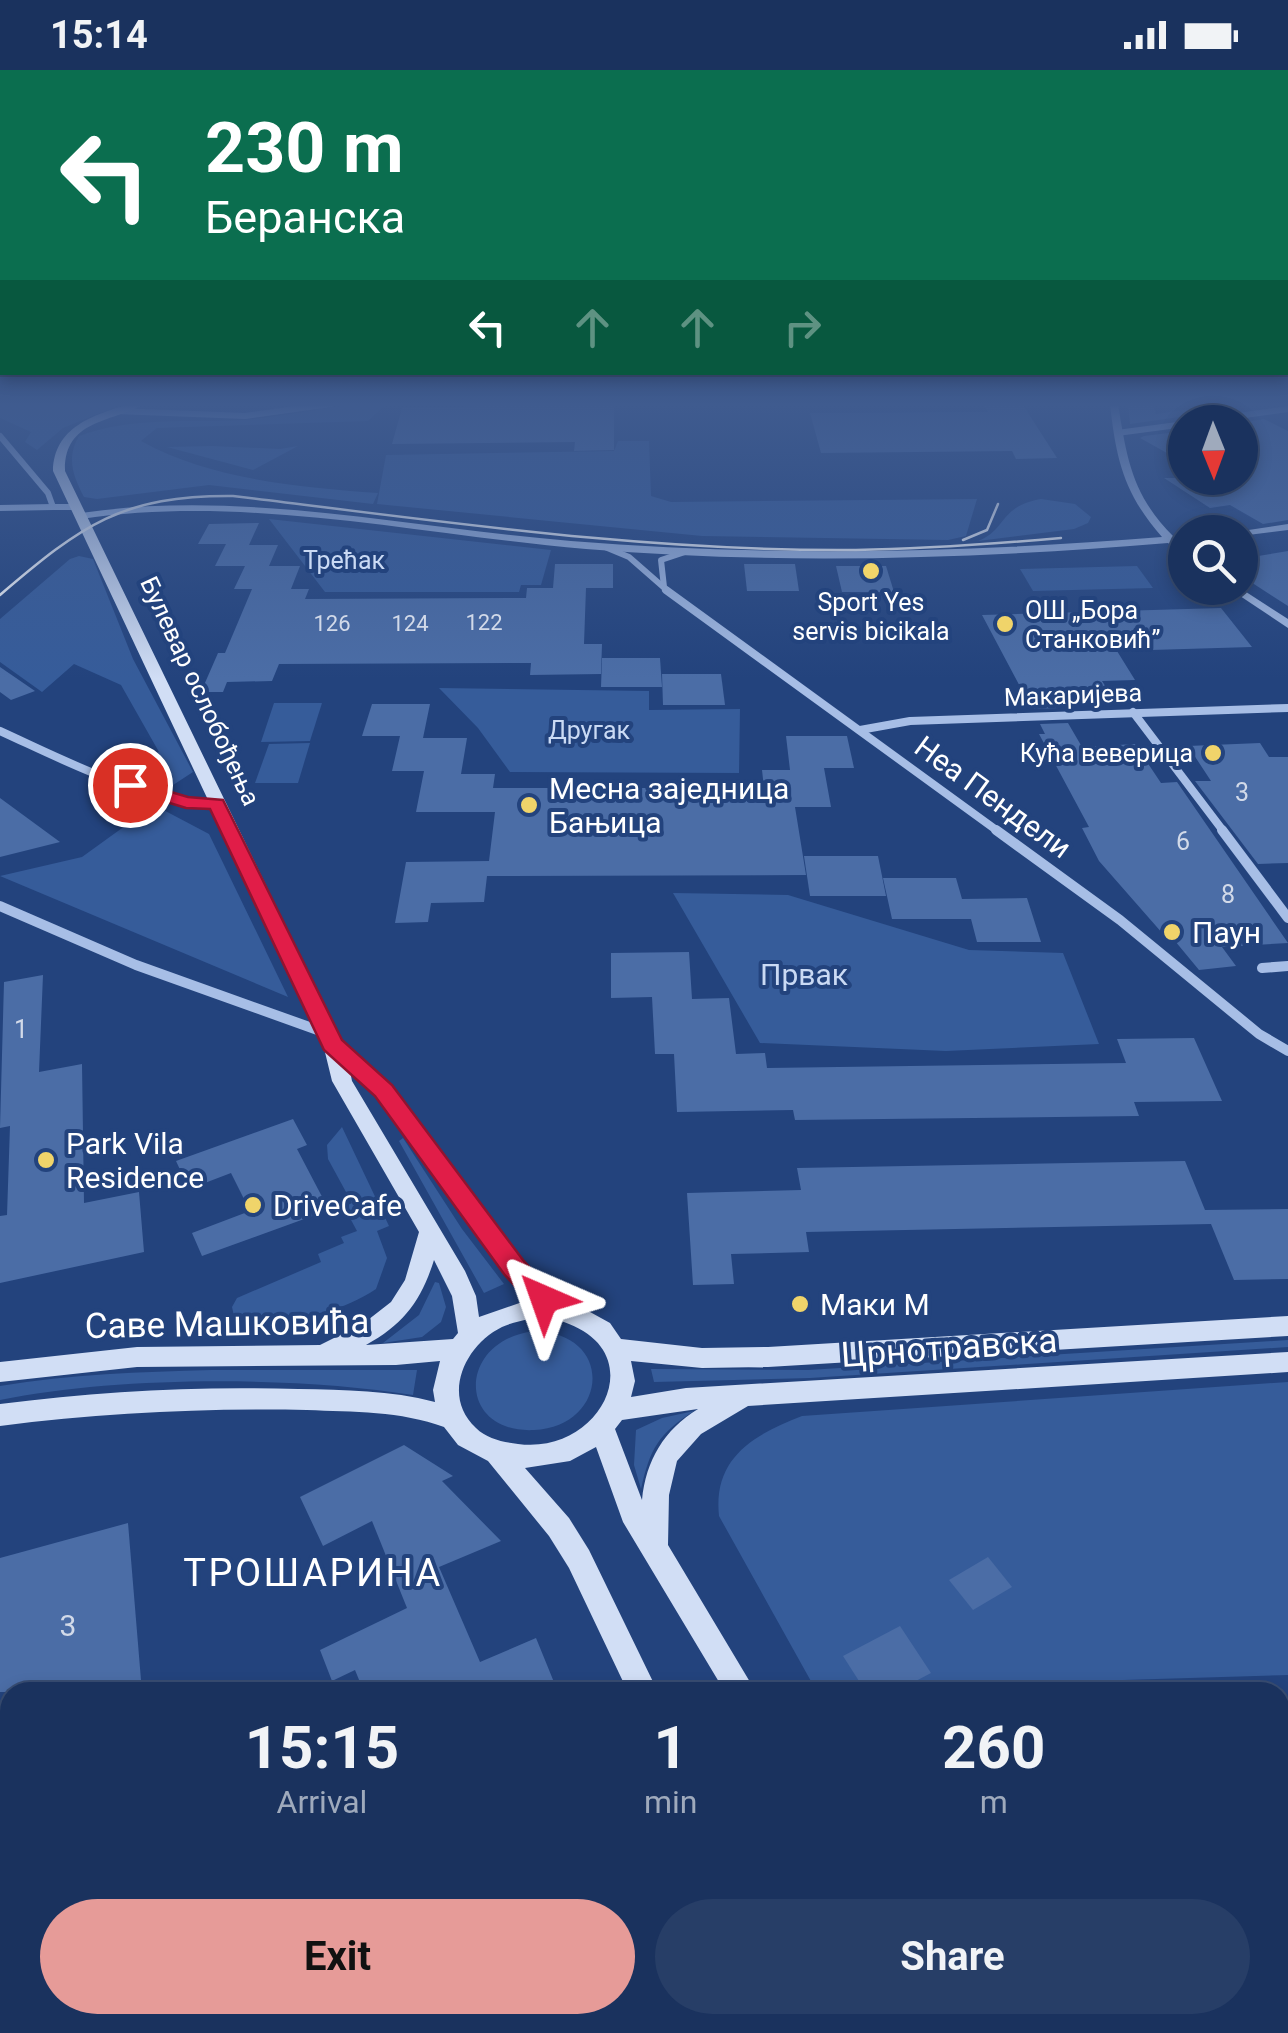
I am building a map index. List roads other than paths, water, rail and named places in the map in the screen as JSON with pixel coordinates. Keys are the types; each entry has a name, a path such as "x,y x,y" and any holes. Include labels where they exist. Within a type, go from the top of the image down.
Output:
{"main road":[{"name":"Булевар ослобођења","path":"71,496 330,1039 342,1081 464,1296 463,1341"},
{"name":"Булевар ослобођења","path":"330,1039 384,1091 514,1267 558,1309"},
{"path":"321,1355 374,1329 404,1307 416,1286 430,1232"},
{"path":"531,1308 558,1309 598,1326 617,1349 624,1385 609,1419 558,1454 520,1457 496,1452 472,1439 454,1419 444,1389 448,1368 463,1341 504,1314 531,1308"},
{"name":"Црнотравска","path":"617,1349 702,1358 768,1357 1288,1326"},
{"name":"Саве Машковића","path":"0,1372 137,1357 412,1354 463,1341"},
{"name":"Црнотравска","path":"609,1419 662,1401 1288,1362"},
{"path":"655,1552 654,1491 667,1449 692,1425 749,1397"},
{"path":"0,1414 122,1401 228,1398 378,1403 427,1409 454,1419"},
{"path":"609,1419 622,1488 655,1552 735,1682"},
{"path":"496,1452 559,1527 579,1559 638,1682"}],"street":[{"path":"49,496 53,507"},
{"path":"1137,496 1168,536"},
{"path":"0,508 53,507 79,511 206,506 604,547 698,551 956,554 1168,539"},
{"path":"1258,530 1288,527"},
{"name":"Неа Пендели","path":"604,547 629,558 664,588 1120,920 1259,1034 1288,1051"},
{"path":"664,588 661,560 672,554 698,551"},
{"path":"1258,604 1288,624"},
{"name":"Макаријева","path":"860,730 891,722 1288,708"},
{"path":"1133,712 1288,918"},
{"path":"0,731 130,785 186,803 217,804"},
{"path":"0,906 136,965 330,1039"},
{"path":"1262,968 1288,966"}],"tram line":[{"path":"0,595 55,550 106,519 132,508 194,497 233,496 466,525 699,546 882,549 1061,538"},
{"path":"963,540 987,530 998,504"}],"place":[{"name":"Sport Yes servis bicikala","path":"871,571"},
{"name":"ОШ „Бора Станковић”","path":"1005,624"},
{"name":"Кућа веверица","path":"1213,753"},
{"name":"Месна заједница Бањица","path":"529,805"},
{"name":"Паун","path":"1172,932"},
{"name":"Park Vila Residence","path":"46,1160"},
{"name":"DriveCafe","path":"253,1205"},
{"name":"Маки М","path":"800,1304"}],"district":[{"name":"ТРОШАРИНА","path":"313,1573"}],"park label":[{"name":"Трећак","path":"344,560"},
{"name":"Другак","path":"589,730"},
{"name":"Првак","path":"804,974"}]}
